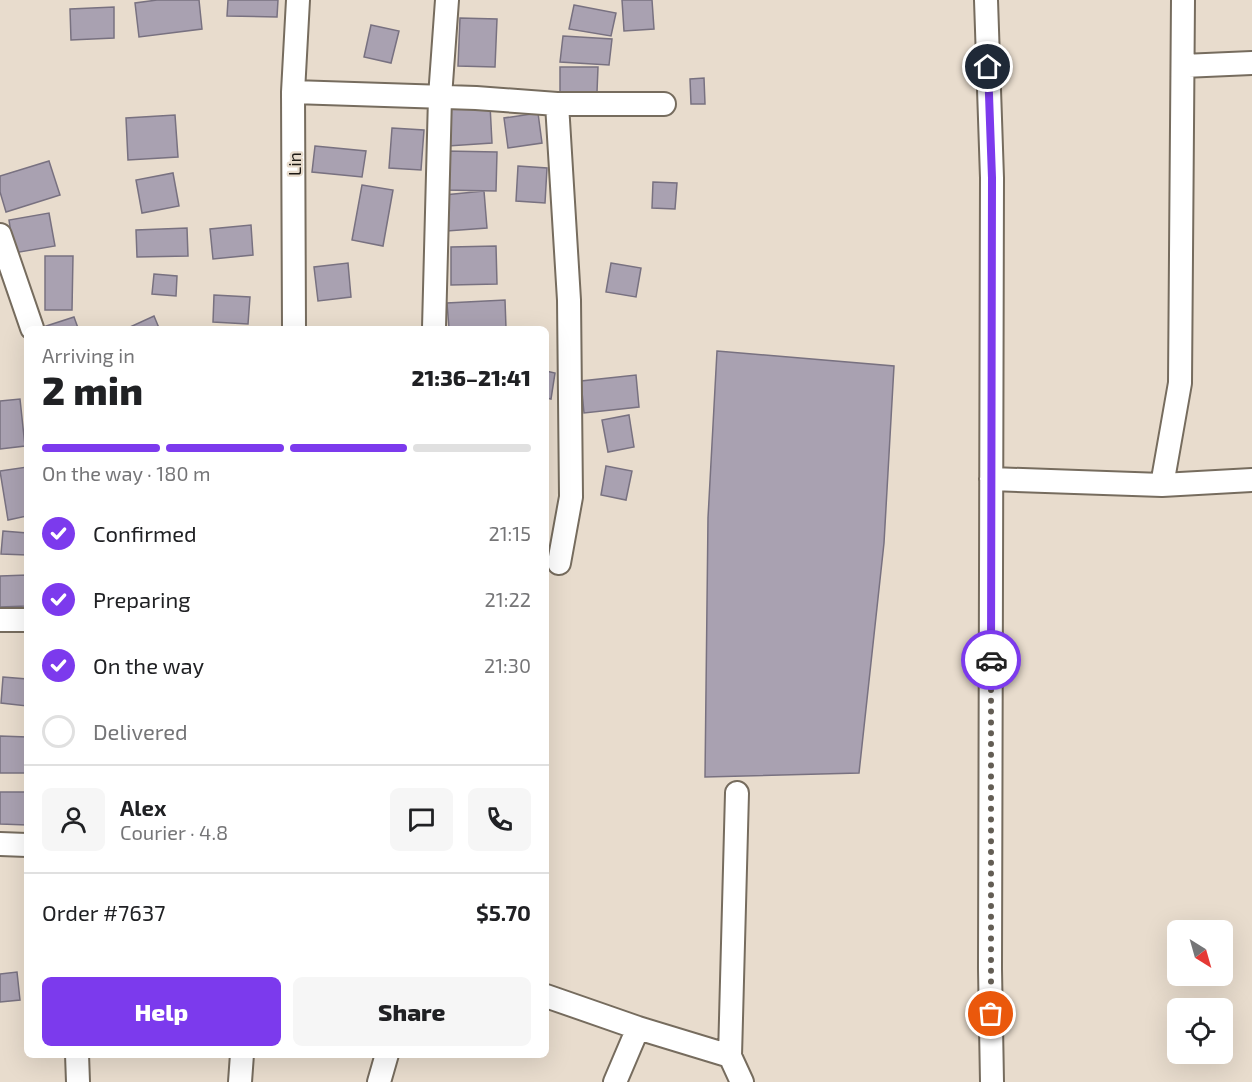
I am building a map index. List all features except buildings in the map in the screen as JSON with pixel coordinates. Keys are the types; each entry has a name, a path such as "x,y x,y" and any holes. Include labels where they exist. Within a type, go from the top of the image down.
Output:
{"street":[{"name":"Lin","path":"294,326 293,92 298,0"},
{"path":"434,326 440,97 447,0"},
{"path":"986,0 992,178 990,969 992,1082"},
{"path":"1162,485 1180,382 1183,0"},
{"path":"1183,66 1252,63"},
{"path":"293,92 476,98 557,104 664,104"},
{"path":"557,104 569,300 571,497 559,563"},
{"path":"0,235 31,326"},
{"path":"991,479 1162,485 1252,480"},
{"path":"0,620 24,620"},
{"path":"737,794 730,1056 742,1082"},
{"path":"0,844 24,844"},
{"path":"549,997 638,1028 730,1056"},
{"path":"615,1082 638,1028"},
{"path":"77,1058 78,1082"},
{"path":"240,1082 242,1058"},
{"path":"379,1082 386,1058"}],"way so far":[{"path":"991,660 991,1014"}],"route":[{"path":"988,67 992,178 991,660"}]}
